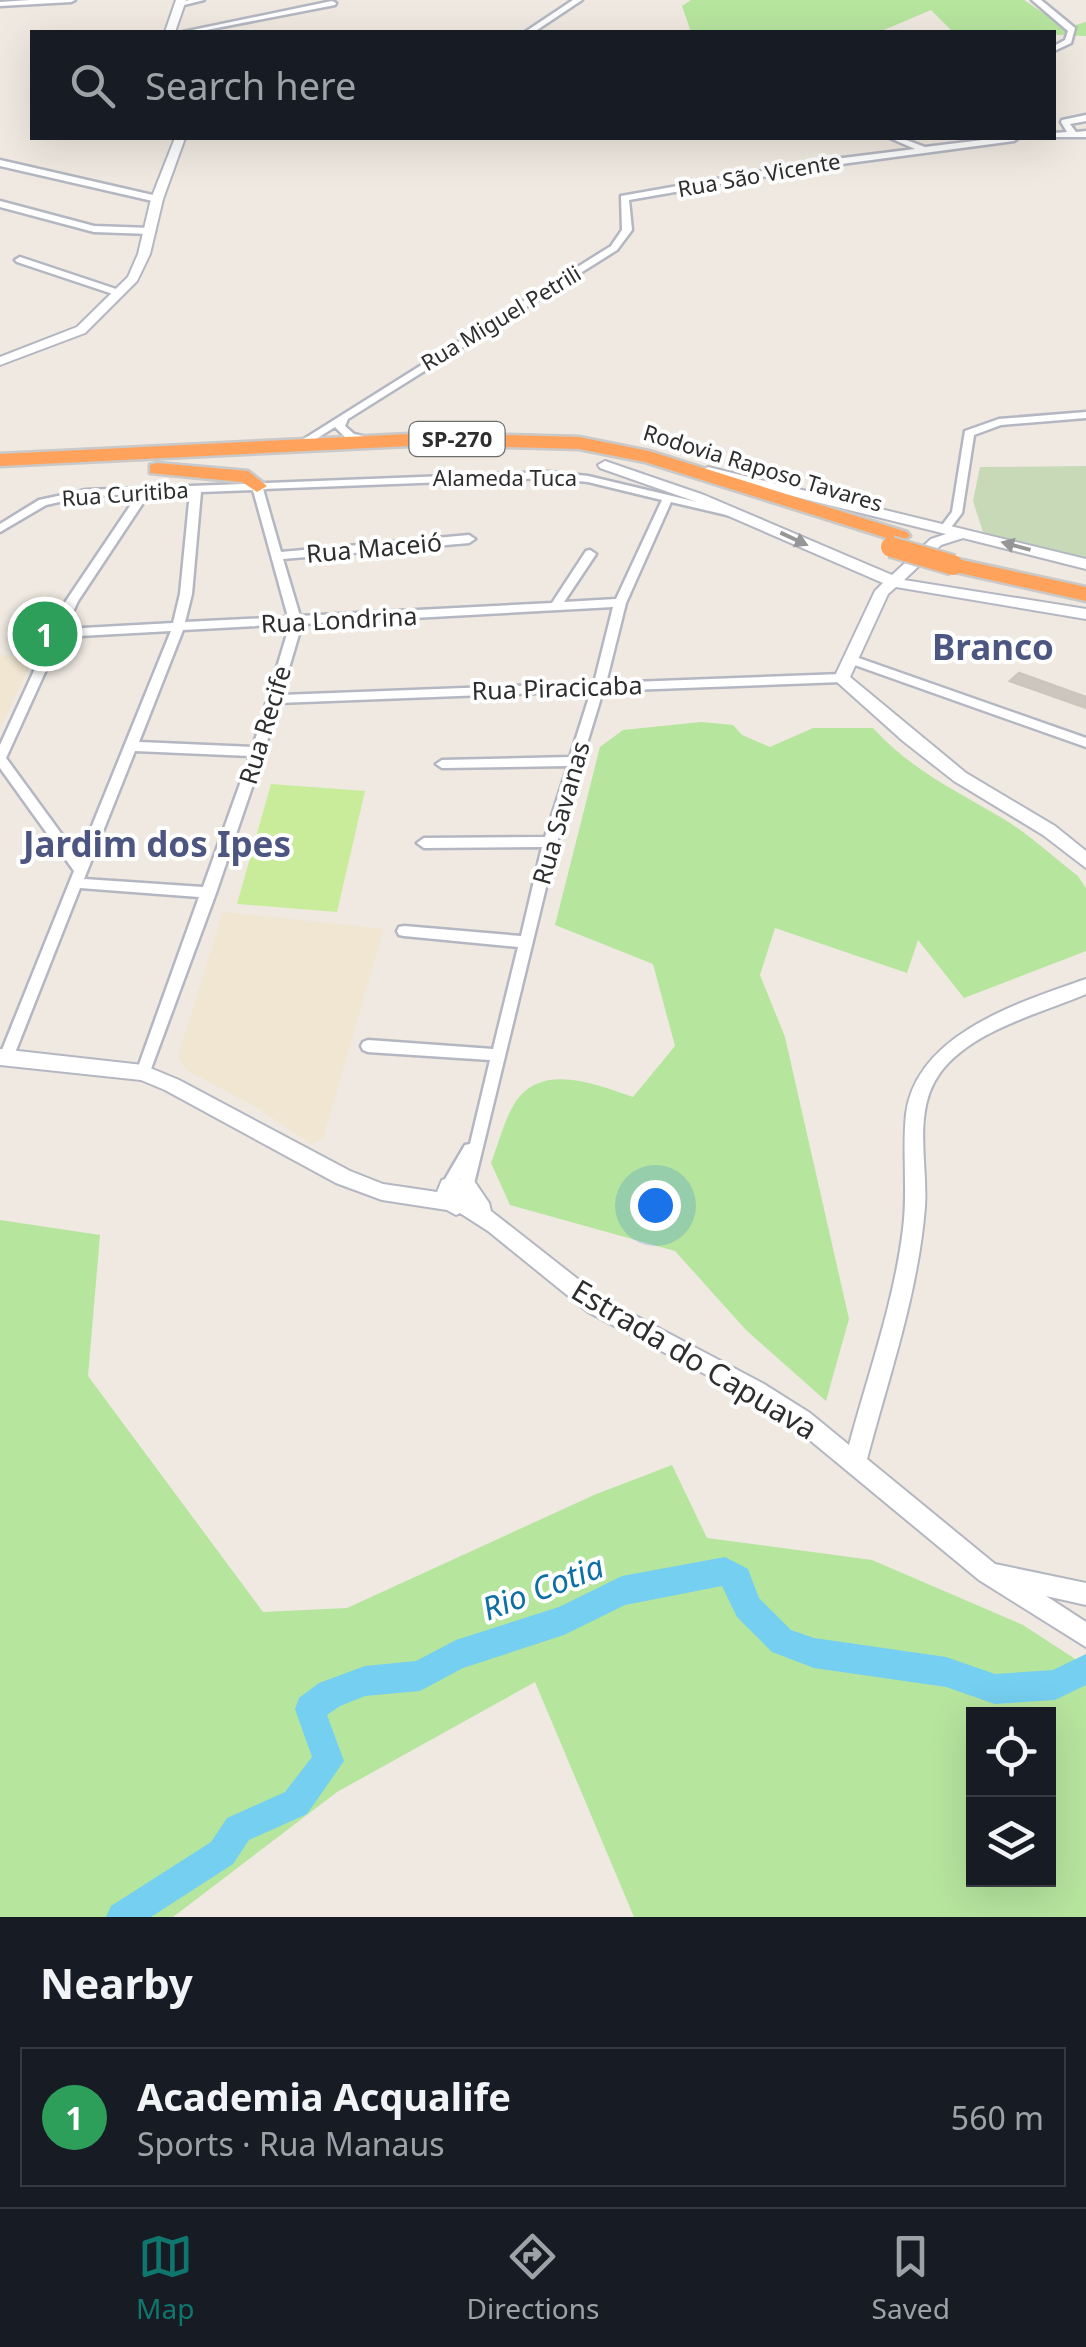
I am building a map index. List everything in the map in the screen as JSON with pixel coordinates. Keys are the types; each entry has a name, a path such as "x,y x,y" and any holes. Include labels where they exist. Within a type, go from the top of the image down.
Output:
{"highway":[{"name":"Rodovia Raposo Tavares","path":"0,463 469,438 544,440 649,456 897,534"},
{"name":"Rodovia Raposo Tavares","path":"0,463 157,469 500,455 606,465 964,547 1086,581"},
{"path":"157,469 248,477 258,486"},
{"name":"Rodovia Raposo Tavares","path":"964,547 1086,594"}],"street":[{"path":"0,4 71,0"},
{"path":"171,30 180,2 200,0"},
{"path":"532,30 578,0"},
{"path":"1036,0 1072,30 1068,41 1056,48"},
{"path":"198,30 332,2"},
{"path":"1073,134 1066,122 1086,118"},
{"path":"1056,135 1086,134"},
{"path":"0,361 81,330 138,272 156,199 179,140"},
{"path":"900,140 922,148"},
{"name":"Rua São Vicente","path":"624,198 980,140"},
{"path":"0,163 156,199"},
{"name":"Rua Miguel Petrili","path":"293,448 614,248 628,230 624,198"},
{"path":"0,204 94,229 150,231"},
{"path":"20,260 119,293"},
{"path":"1086,415 999,422 969,432 947,521 936,542 892,585 842,678 930,758 984,794 1048,828 1086,862"},
{"path":"342,418 340,427 350,436 387,443"},
{"name":"Alameda Tuca","path":"606,465 749,518 892,585"},
{"name":"Alameda Tuca","path":"258,486 550,475 588,479 749,518"},
{"path":"258,486 296,623"},
{"name":"Rua Curitiba","path":"0,529 52,498 258,486"},
{"path":"3,1058 178,628 186,594 196,489"},
{"path":"146,491 72,601 0,759 77,875 209,894"},
{"name":"Rua Savanas","path":"457,1194 478,1136 550,842 599,686 620,603 668,498"},
{"path":"660,514 707,508"},
{"path":"897,534 947,521"},
{"path":"947,521 964,547"},
{"path":"854,567 886,571 902,562 922,534 917,525 897,534"},
{"name":"Rua Maceió","path":"278,556 469,539"},
{"path":"936,542 1086,564"},
{"path":"554,608 590,554"},
{"path":"913,566 922,582 937,592"},
{"path":"892,585 1086,614"},
{"name":"Rua Londrina","path":"58,633 620,603"},
{"name":"Rua Recife","path":"143,1073 258,752 296,623"},
{"path":"853,660 1086,743"},
{"name":"Rua Piracicaba","path":"273,699 842,678"},
{"path":"132,746 258,752"},
{"path":"442,764 574,761"},
{"path":"424,843 550,842"},
{"path":"404,932 526,942"},
{"path":"856,1462 913,1234 916,1190 912,1132 926,1077 959,1043 1086,986"},
{"path":"368,1046 499,1055"},
{"name":"Estrada do Capuava","path":"3,1058 143,1073 343,1177 382,1192 457,1194 574,1292 756,1391 856,1462 909,1512 987,1572 1085,1635"},
{"name":"Estrada do Capuava","path":"987,1572 1086,1594"}],"shaded area":[{"path":"0,655 33,659 0,728"},
{"path":"223,912 384,929 323,1138 311,1144 261,1110 185,1069 178,1056"}],"green space":[{"path":"691,0 1024,0 1065,28 1086,22 1086,36 1056,35 1056,30 951,30 931,10 884,30 690,30 682,6"},
{"path":"1086,466 1086,561 984,535 973,501 980,467"},
{"path":"701,722 733,725 742,735 770,747 813,728 873,728 918,767 1022,831 1078,876 1086,888 1086,951 964,998 918,940 907,973 775,928 760,975 785,1037 849,1319 826,1401 746,1330 675,1251 510,1205 491,1163 511,1110 532,1086 545,1081 575,1080 633,1097 675,1046 653,964 555,925 600,747 623,730"},
{"path":"271,784 365,791 337,912 237,904"},
{"path":"0,1220 100,1235 88,1376 263,1612 347,1608 594,1495 672,1465 707,1538 872,1560 1023,1625 1086,1666 1086,1917 634,1917 535,1682 337,1792 173,1917 0,1917"}],"building":[{"path":"1019,673 1086,697 1086,708 1010,681"}],"waterway":[{"name":"Rio Cotia","path":"122,1917 222,1853 238,1829 296,1803 329,1761 310,1709 330,1694 365,1681 420,1676 456,1655 564,1620 622,1591 725,1571 738,1579 747,1607 782,1642 814,1653 946,1672 995,1689 1055,1685 1086,1669"}],"place":[{"name":"Academia Acqualife","path":"45,634"}],"district":[{"name":"Branco","path":"993,648"},
{"name":"Jardim dos Ipes","path":"157,845"}]}
